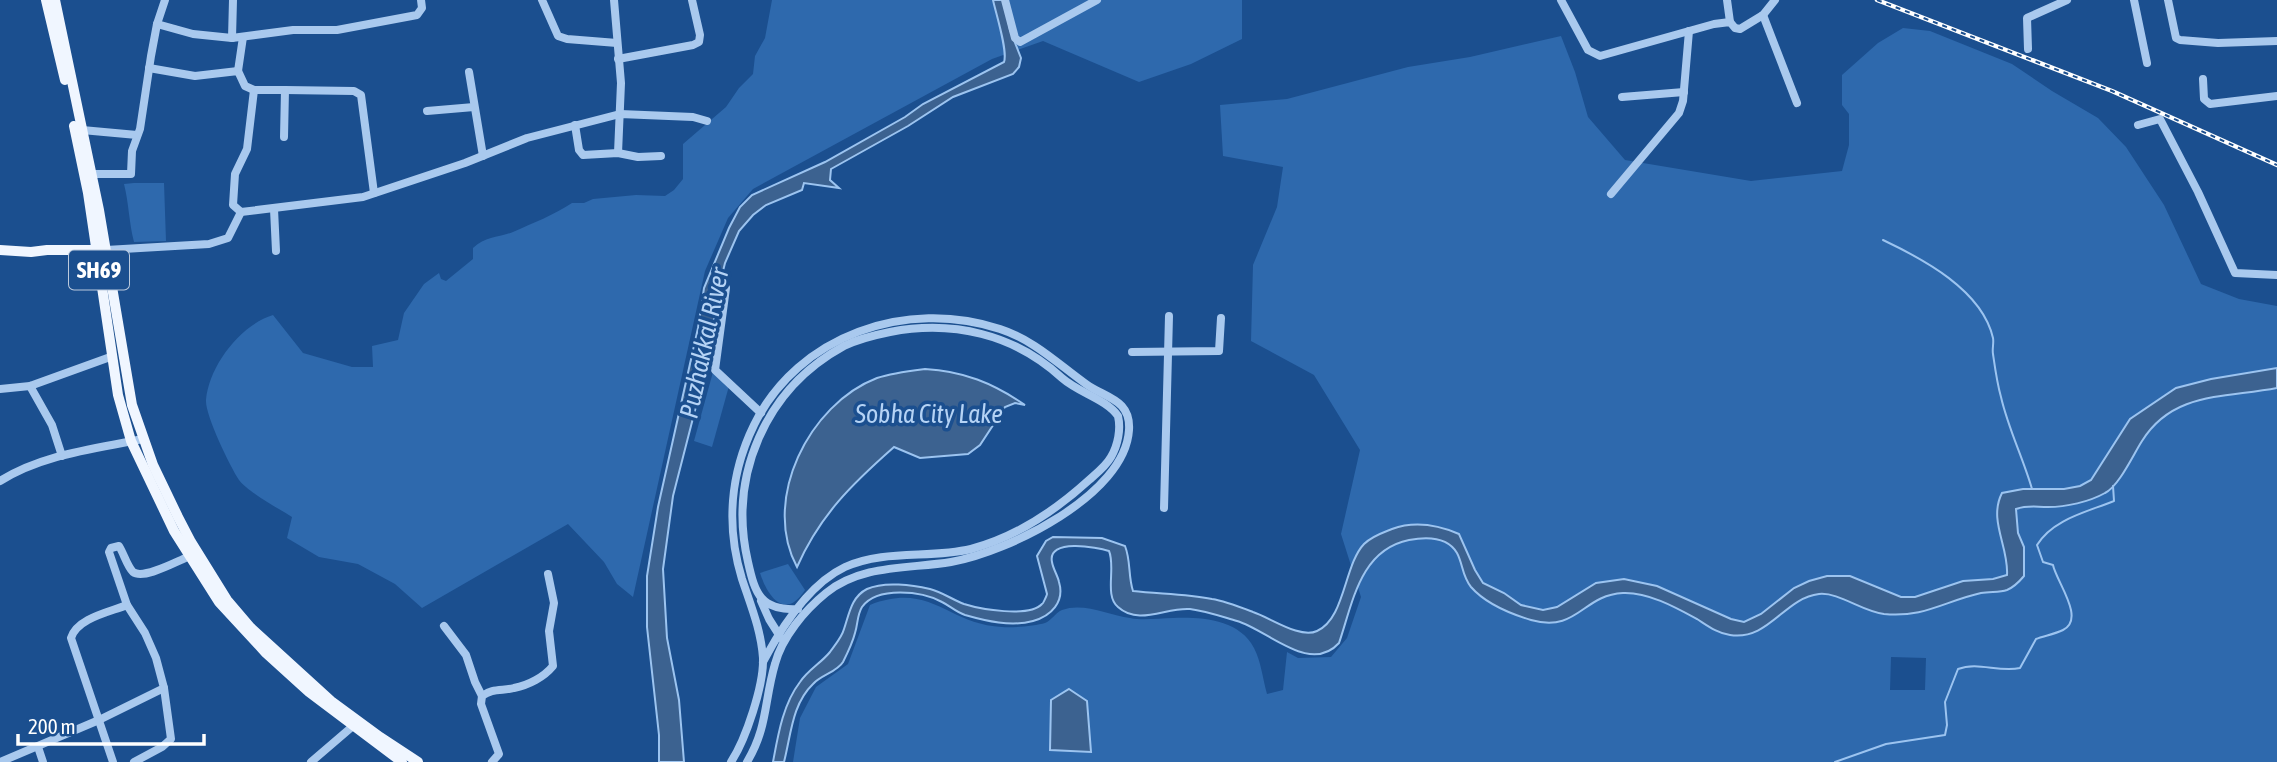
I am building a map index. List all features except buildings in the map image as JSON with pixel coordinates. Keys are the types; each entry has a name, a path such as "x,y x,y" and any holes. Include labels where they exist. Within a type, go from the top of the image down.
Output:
{"main road":[{"name":"SH69","path":"46,0 101,250 118,395 131,441 188,557 219,602 241,628 309,692 402,762"},
{"path":"55,0 92,174 101,250 132,405 143,439 191,542 227,600 250,627 331,701 418,762"},
{"path":"0,250 101,250"}],"street":[{"path":"92,174 131,174 132,151 140,129 157,24 165,0"},
{"path":"232,38 233,0"},
{"path":"157,24 193,34 232,38 293,30 337,30 417,15 422,10 421,0"},
{"path":"542,0 558,36 617,43"},
{"path":"614,0 620,114 618,153"},
{"path":"618,60 699,42 692,0"},
{"path":"1005,0 1015,38 1020,42 1097,0"},
{"path":"1561,0 1588,50 1605,56 1714,24 1730,22 1740,29 1763,15 1774,0"},
{"path":"1727,0 1730,22"},
{"path":"2028,49 2026,21 2029,16 2067,0"},
{"path":"2134,0 2147,63"},
{"path":"2168,0 2174,32 2180,40 2218,43 2277,41"},
{"path":"1763,15 1797,103"},
{"path":"1611,194 1673,121 1684,101 1689,31"},
{"path":"243,37 238,71 245,86 254,90 354,91 361,95 374,193"},
{"path":"149,68 194,76 238,71"},
{"path":"469,72 483,156"},
{"path":"2203,79 2204,99 2210,104 2277,96"},
{"path":"240,212 233,205 235,174 247,149 254,90"},
{"path":"284,137 285,90"},
{"path":"1622,97 1684,92"},
{"path":"427,111 474,107"},
{"path":"240,212 374,193 415,181 527,138 620,114 692,117 707,121"},
{"path":"2138,125 2160,119 2198,192 2235,273 2277,275"},
{"path":"575,125 579,150 583,155 618,153 638,157 661,156"},
{"path":"82,130 137,135"},
{"path":"274,209 276,251"},
{"path":"101,250 209,244 228,237 240,212"},
{"path":"726,288 715,370 761,413"},
{"path":"1164,508 1169,316"},
{"path":"731,762 748,731 763,662 759,626 741,575 732,506 735,478 741,456 761,413 782,383 803,363 827,345 852,332 874,325 920,318 965,321 999,328 1042,350 1079,378 1121,404 1129,421 1128,435 1120,460 1089,494 1058,518 1015,543 952,562 888,568 847,581 829,590 779,640"},
{"path":"1132,352 1219,351 1221,318"},
{"path":"747,762 764,727 779,640 752,579 743,540 741,519 745,475 755,446 779,403 820,362 846,345 876,334 932,326 952,327 1008,341 1047,364 1073,387 1114,410 1118,416 1119,432 1110,459 1081,488 1044,517 1019,531 970,549 894,556 857,563 842,569 809,595 798,609 779,640 763,662"},
{"path":"0,389 30,386 113,356"},
{"path":"1073,387 1079,378"},
{"path":"30,386 52,425 62,456"},
{"path":"1119,432 1128,435"},
{"path":"0,481 62,456 93,447 143,439"},
{"path":"1081,488 1089,494"},
{"path":"134,762 162,747 171,738 164,688 156,658 145,633 127,605 109,552 111,548 119,546 133,572 138,574 154,572 188,557"},
{"path":"950,552 952,562"},
{"path":"482,696 493,690 515,688 531,682 547,673 553,666 549,631 554,604 548,574"},
{"path":"760,599 771,607 798,609"},
{"path":"114,762 71,638 73,631 80,624 127,605"},
{"path":"444,626 466,655 471,674 482,696 481,704 499,754 492,762"},
{"path":"759,626 779,640"},
{"path":"0,762 99,720 164,688"},
{"path":"311,762 353,726"},
{"path":"38,747 43,762"}],"shaded area":[{"path":"772,0 1242,0 1242,39 1191,64 1139,82 1043,41 992,59 753,189 728,218 705,271 633,597 617,584 604,562 568,524 422,608 395,584 358,564 319,557 287,538 292,517 243,485 230,464 209,417 206,400 208,387 228,348 249,328 273,315 303,353 352,367 373,367 372,346 398,340 404,313 424,284 439,273 441,279 446,281 473,259 473,248 483,241 513,232 572,203 636,195 665,196 683,179 683,144 726,107 753,74 755,56 765,38"},
{"path":"1903,28 1930,31 2012,64 2098,118 2126,147 2164,205 2201,284 2239,299 2277,306 2277,762 793,762 800,718 816,687 848,664 870,605 891,599 924,601 967,619 1002,627 1041,624 1062,610 1079,607 1135,619 1207,619 1229,626 1247,638 1254,648 1267,694 1283,690 1287,652 1298,658 1331,657 1347,638 1361,597 1341,534 1360,450 1314,375 1251,341 1253,265 1277,207 1283,167 1223,156 1220,105 1287,99 1408,67 1470,57 1561,36 1588,117 1625,160 1751,181 1842,171 1849,145 1849,114 1842,105 1842,75 1878,43","holes":["1891,657 1926,658 1925,690 1890,690"]},
{"path":"164,183 166,241 134,242 124,184"},
{"path":"713,372 729,386 712,447 694,441"},
{"path":"788,564 805,590 791,604 785,604 773,597 760,573"}],"water":[{"name":"Puzhakkal River","path":"993,0 1004,0 1010,30 1021,58 1019,67 1013,74 953,97 908,126 831,169 830,180 839,188 804,183 802,190 766,205 739,231 725,263 717,295 711,343 673,496 663,569 667,638 679,700 684,762 659,762 659,735 647,627 647,576 658,507 698,328 704,288 729,228 740,207 752,195 825,162 923,104 1004,62 1003,41"},
{"path":"2277,368 2277,388 2202,400 2169,413 2142,441 2120,477 2105,493 2070,505 2016,509 2018,533 2024,547 2024,576 2004,591 1981,593 1923,611 1898,615 1875,612 1834,596 1819,594 1796,603 1766,626 1744,635 1721,633 1671,605 1632,593 1609,595 1570,618 1547,623 1515,615 1483,598 1468,583 1453,547 1442,541 1422,538 1392,546 1379,555 1369,566 1354,595 1339,643 1328,652 1315,654 1289,647 1237,621 1202,611 1181,609 1144,615 1126,612 1118,607 1112,596 1109,551 1084,546 1065,547 1053,554 1052,562 1060,589 1058,602 1051,612 1033,621 1007,623 981,619 962,614 933,598 912,593 889,593 869,600 860,610 854,636 843,662 816,681 796,710 784,762 773,762 789,700 803,678 838,641 851,607 862,592 882,585 907,585 934,590 964,604 981,608 1027,611 1043,604 1047,594 1037,556 1046,541 1053,537 1102,538 1125,546 1133,591 1217,600 1243,608 1285,627 1310,633 1326,625 1333,615 1357,553 1364,544 1392,529 1417,525 1434,526 1459,534 1483,583 1521,605 1543,610 1557,607 1596,583 1624,579 1657,586 1731,619 1744,622 1761,614 1794,588 1827,576 1850,576 1901,597 1915,597 1963,581 2007,575 1997,513 2002,493 2023,489 2064,489 2080,486 2091,480 2130,419 2176,388"},
{"name":"Sobha City Lake","path":"925,369 952,372 977,380 1001,390 1025,405 1015,403 1005,407 980,445 968,454 920,458 894,447 838,501 806,548 797,567 787,541 785,513 789,485 798,457 812,432 831,409 853,391 883,376"},
{"path":"1069,689 1087,701 1091,752 1050,750 1051,700"}],"waterway":[{"path":"1883,240 1949,278 1977,305 1987,321 1993,338 1995,370 2004,409 2032,489"},
{"path":"1835,762 1886,744 1945,735 1945,702 1958,669 1973,666 2020,668 2036,639 2063,630 2069,625 2072,617 2068,599 2053,565 2043,562 2037,545 2061,523 2114,501 2113,486"}],"railway":[{"path":"1877,0 2112,91 2277,165"}]}
